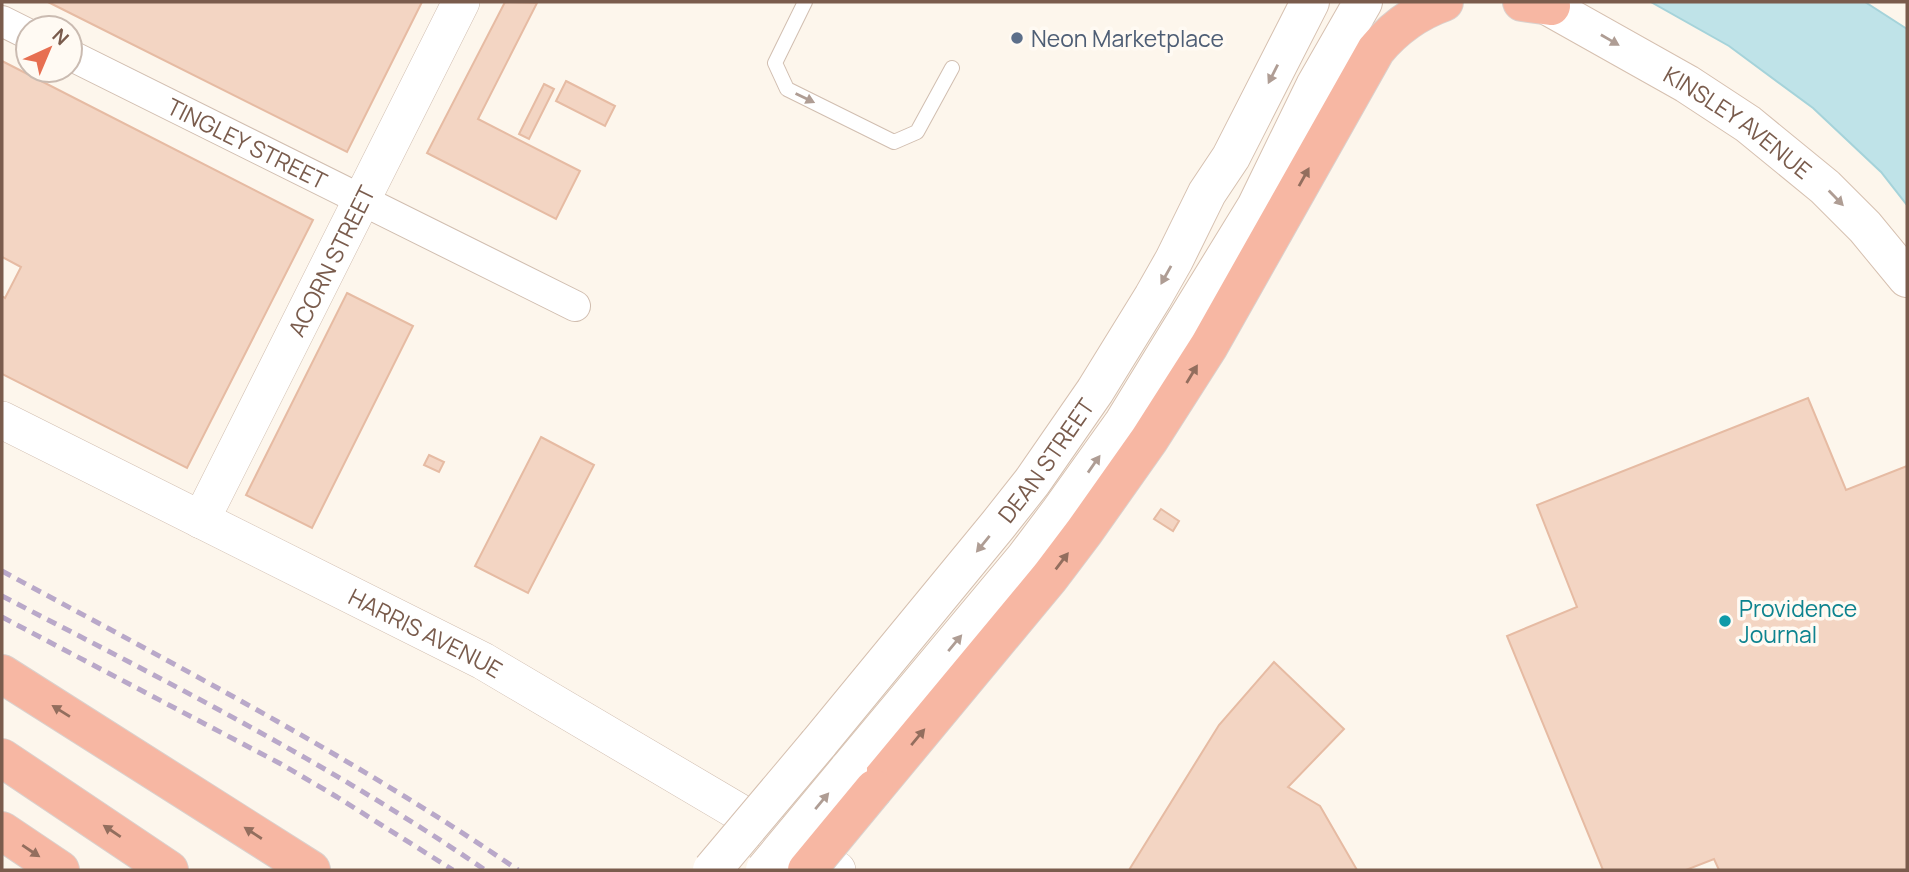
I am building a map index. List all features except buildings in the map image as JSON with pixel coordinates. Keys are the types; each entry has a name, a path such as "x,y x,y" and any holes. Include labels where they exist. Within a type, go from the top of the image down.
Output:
{"highway":[{"path":"807,870 861,780 1050,577 1149,440 1216,334 1376,50 1400,25 1417,13 1444,2"},
{"path":"2,674 311,870"},
{"path":"2,758 169,870"},
{"path":"2,831 60,870"}],"main road":[{"name":"DEAN STREET","path":"765,870 861,780 1124,422 1256,207 1315,86 1363,2"},
{"name":"KINSLEY AVENUE","path":"1538,3 1687,84 1748,124 1825,187 1864,226 1907,278"},
{"name":"DEAN STREET","path":"712,870 998,525 1032,482 1095,391 1164,278 1208,193 1231,157 1305,6"}],"street":[{"name":"ACORN STREET","path":"201,520 461,2"},
{"name":"TINGLEY STREET","path":"84,62 575,306"},
{"name":"HARRIS AVENUE","path":"2,419 483,661 837,870"}],"lane":[{"path":"805,2 775,63 787,89 894,142 917,132 952,68"}],"water":[{"path":"1651,2 1865,2 1907,29 1907,205 1881,172 1813,108 1729,46"}],"railway":[{"path":"2,571 328,751 518,870"},
{"path":"2,596 187,692 308,760 485,870"},
{"path":"2,617 281,764 453,870"}],"place":[{"name":"Neon Marketplace","path":"1017,38"},
{"name":"Providence Journal","path":"1725,621"}]}
